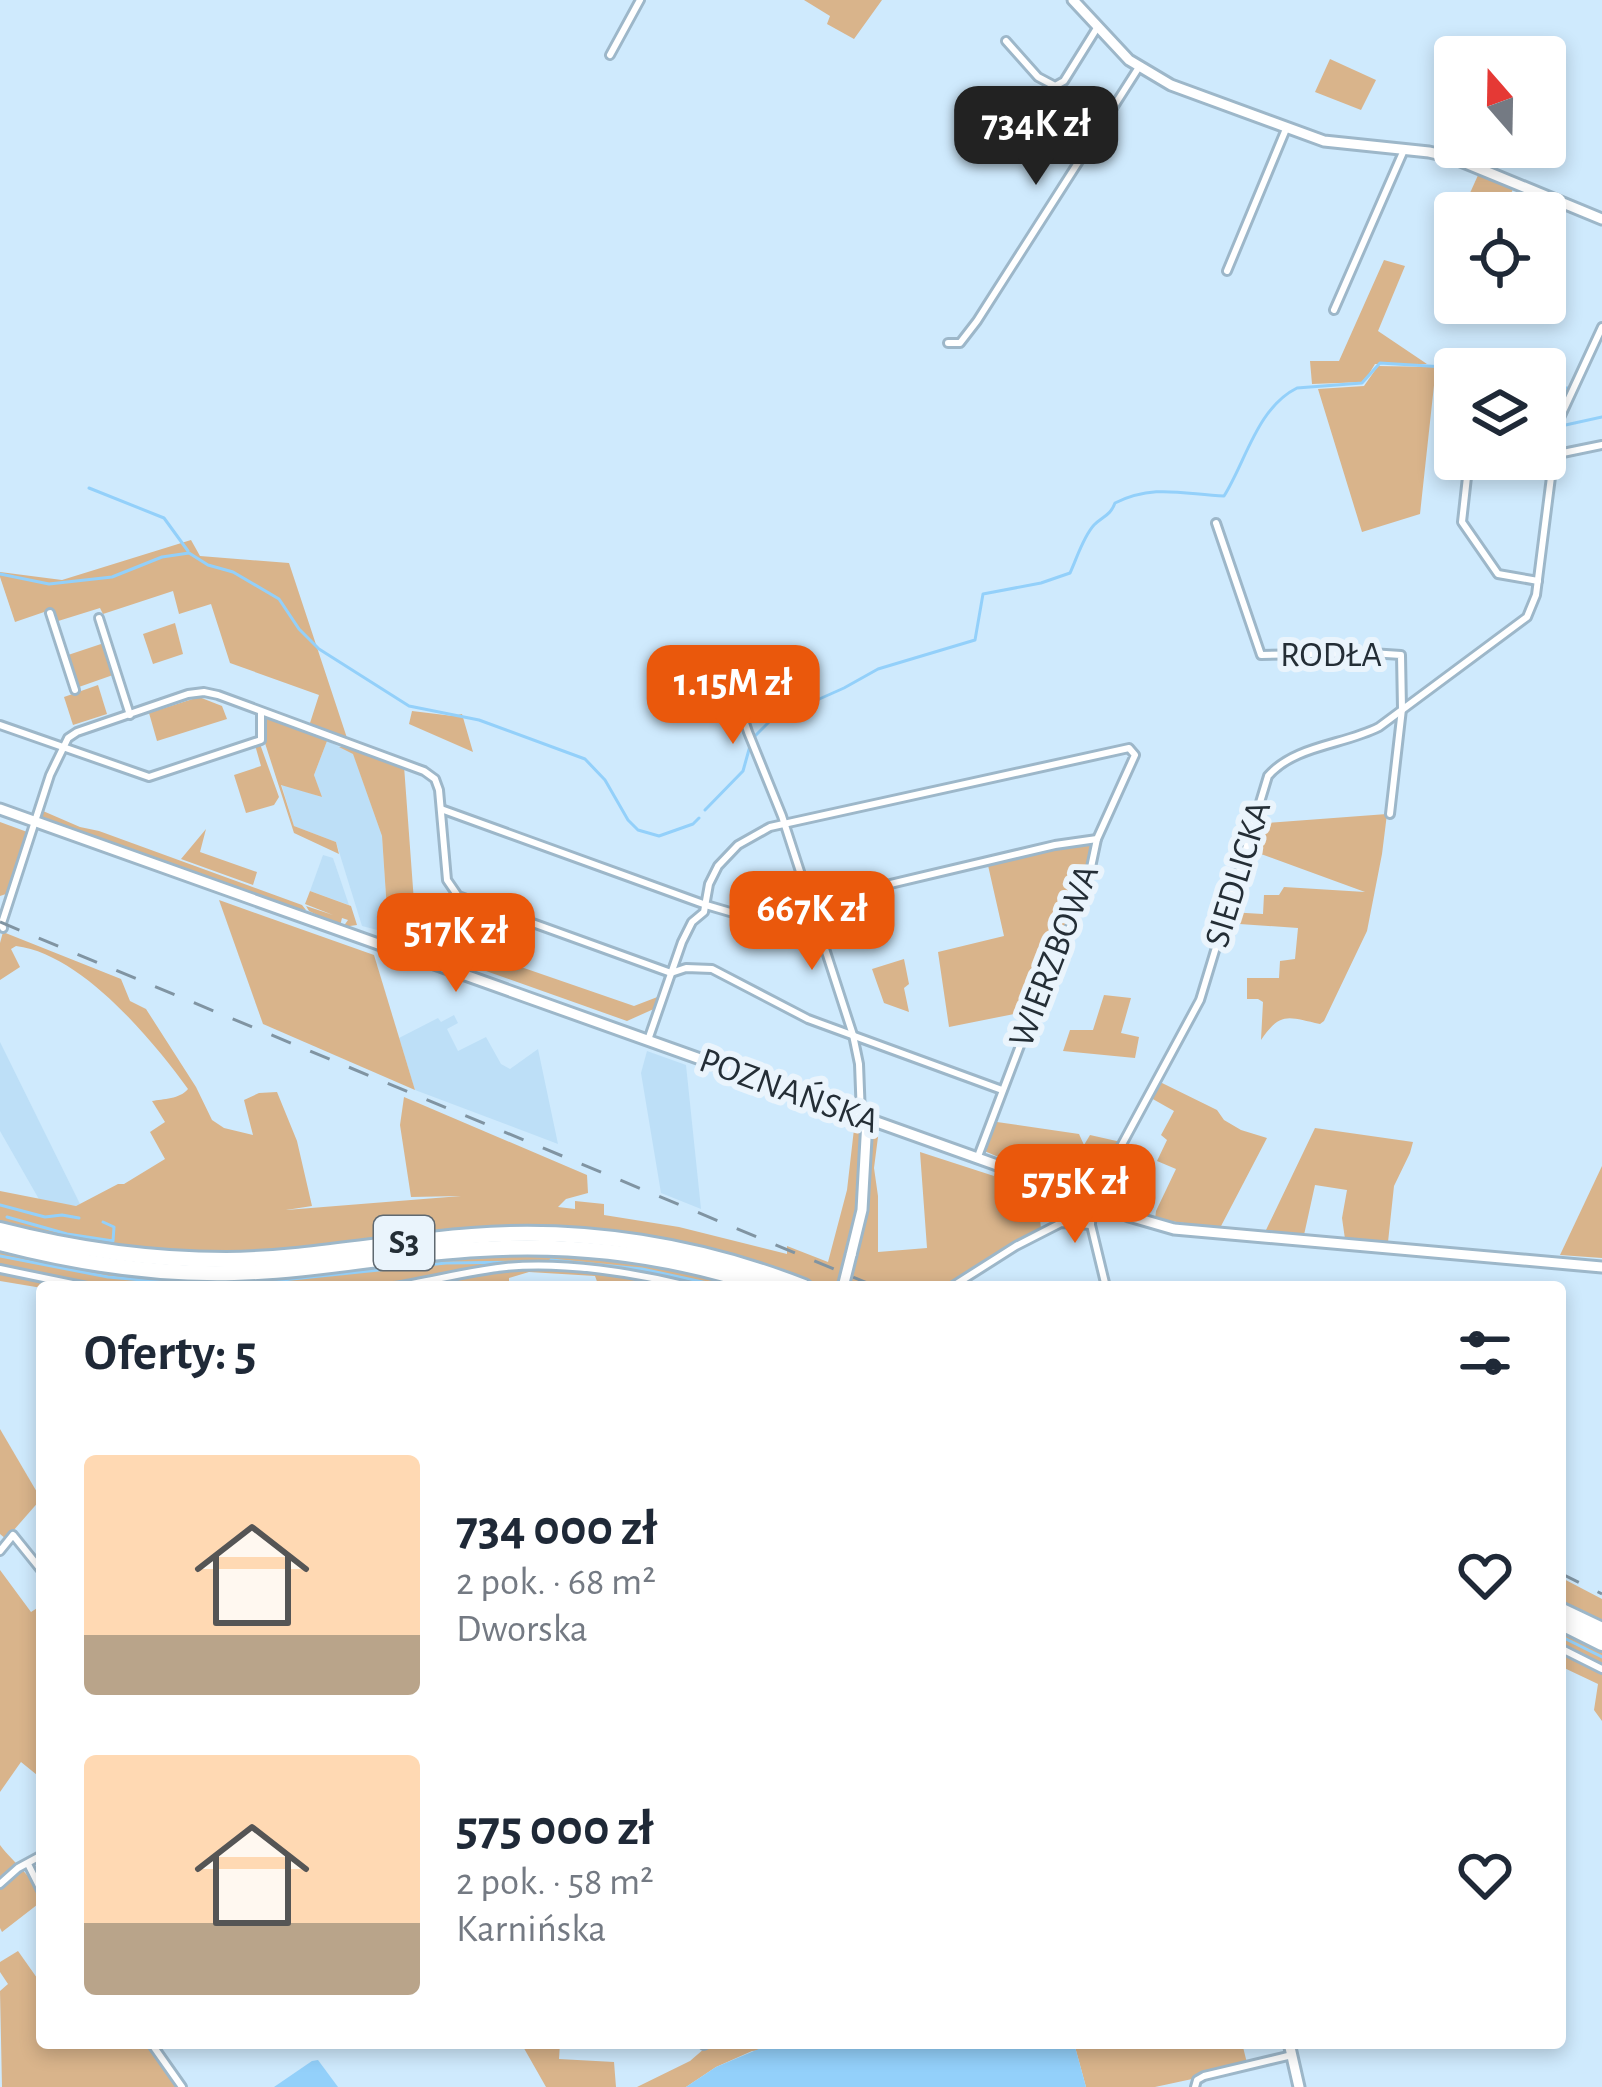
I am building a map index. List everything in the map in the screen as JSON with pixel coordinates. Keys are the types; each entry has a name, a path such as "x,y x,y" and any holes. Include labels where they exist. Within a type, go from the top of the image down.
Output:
{"highway":[{"name":"S3","path":"0,1230 104,1252 215,1260 477,1236 551,1234 708,1256 785,1281"},
{"name":"S3","path":"0,1243 102,1265 199,1273 292,1269 478,1249 579,1249 655,1258 744,1281"},
{"path":"1566,1613 1602,1630"},
{"path":"1566,1625 1602,1642"}],"main road":[{"path":"1073,0 1139,67 1171,85 1333,143 1460,160 1602,219"},
{"name":"POZNAŃSKA","path":"0,809 1144,1221 1174,1229 1602,1267"},
{"path":"844,1281 862,1210 864,1119"},
{"path":"1290,2049 1300,2087"}],"street":[{"path":"610,55 640,0"},
{"path":"1006,41 1038,77 1055,86 1067,76 1097,28"},
{"path":"948,343 960,343 977,321 1139,67"},
{"path":"1227,271 1286,129"},
{"path":"1334,310 1404,150"},
{"name":"SIEDLICKA","path":"1566,406 1602,327"},
{"path":"1566,452 1602,445"},
{"path":"1467,480 1462,522 1498,574 1538,580"},
{"name":"SIEDLICKA","path":"1092,1200 1200,1000 1268,776 1284,761 1366,734 1522,622 1533,607 1550,480"},
{"name":"RODŁA","path":"1216,523 1261,655 1371,652 1401,656 1402,710"},
{"path":"50,613 75,690"},
{"path":"99,618 130,715"},
{"path":"723,657 764,764 854,1036 864,1119"},
{"path":"2,926 50,775 68,738 204,692 435,779 447,880 458,896 671,973 712,969 808,1018 1003,1090"},
{"path":"1390,814 1402,710"},
{"path":"0,725 149,777 261,740 261,712"},
{"name":"WIERZBOWA","path":"784,825 1122,747 1135,755 1097,839 1075,915 977,1159"},
{"path":"441,809 754,920 1055,845 1097,839"},
{"path":"648,1040 688,928 704,912 709,884 729,854 758,832 784,825"},
{"path":"1092,1200 1091,1225 1105,1281"},
{"path":"961,1281 1061,1223 1091,1225"},
{"path":"425,1281 545,1265 655,1281"},
{"path":"0,1269 58,1281"},
{"path":"0,1551 13,1535 36,1564"},
{"path":"1566,1651 1602,1670"},
{"path":"0,1884 36,1859"},
{"path":"28,1864 36,1880"},
{"path":"155,2049 182,2087"},
{"path":"1195,2087 1204,2076 1290,2049"}],"shaded area":[{"path":"804,0 882,0 854,39 827,24 830,16"},
{"path":"1330,59 1376,80 1361,110 1315,92"},
{"path":"1479,173 1514,187 1512,192 1470,192"},
{"path":"1384,260 1405,266 1378,331 1427,364 1375,364 1364,382 1312,384 1310,361 1339,361"},
{"path":"1378,366 1434,367 1420,514 1362,532 1318,389 1364,386"},
{"path":"191,540 200,556 289,563 348,741 310,723 319,695 230,663 211,604 179,614 173,591 103,614 100,608 55,622 50,610 15,622 0,577 0,572 62,580"},
{"path":"175,623 183,654 153,664 143,634"},
{"path":"104,643 113,675 76,688 65,656"},
{"path":"98,685 107,714 73,725 64,697"},
{"path":"199,697 222,706 227,719 157,741 149,713"},
{"path":"412,711 462,714 473,752 409,724"},
{"path":"265,716 327,741 314,775 322,797 281,785 294,826 336,842 339,854 294,833 263,737"},
{"path":"327,741 353,753 382,836 388,926 381,931 362,926 336,842 294,826 281,783 321,797 314,775"},
{"path":"260,744 279,797 274,805 246,813 234,775 261,766 255,745"},
{"path":"339,747 404,766 416,929 456,943 470,898 486,907 472,950 634,1006 660,996 656,1008 627,1021 381,931 388,926 382,836 353,754"},
{"path":"43,811 302,905 306,910 45,821"},
{"path":"1387,814 1367,931 1324,1021 1286,1018 1261,1040 1263,1002 1247,999 1247,978 1279,978 1280,961 1295,959 1298,928 1225,923 1229,912 1263,914 1264,895 1279,895 1284,887 1365,892 1250,850 1255,824"},
{"path":"0,822 30,833 9,893 0,896"},
{"path":"206,829 200,852 257,872 253,885 181,859"},
{"path":"1103,834 1034,1010 949,1027 938,952 1004,936 987,861"},
{"path":"323,855 333,858 349,905 310,891"},
{"path":"310,891 351,906 357,925 343,927 348,920 342,918 340,926 309,911 306,906 333,915 305,904"},
{"path":"219,900 374,955 415,1090 263,1024"},
{"path":"3,932 121,979 130,1001 146,1009 212,1120 224,1128 253,1135 244,1100 277,1092 297,1141 312,1206 286,1210 461,1196 411,1197 400,1125 404,1097 587,1175 588,1193 566,1199 558,1207 575,1209 575,1201 604,1204 604,1215 679,1227 787,1254 787,1246 828,1262 847,1190 854,1129 878,1137 874,1168 878,1252 927,1248 920,1152 1037,1186 1041,1229 951,1281 597,1281 595,1276 529,1272 509,1281 36,1281 36,1287 0,1281 0,1191 76,1206 124,1184 165,1159 150,1132 165,1122 152,1101 176,1097 188,1089 134,1023 65,965 16,946 11,949 20,967 0,980"},
{"path":"904,959 909,1012 884,1003 872,969"},
{"path":"1104,995 1131,998 1121,1033 1139,1037 1135,1058 1063,1051 1070,1030 1093,1030"},
{"path":"454,1015 458,1023 447,1029 458,1051 486,1037 501,1064 510,1069 538,1049 558,1144 415,1090 399,1038"},
{"path":"0,1042 80,1204 76,1206 40,1201 0,1131"},
{"path":"647,1051 686,1065 701,1209 661,1193 641,1073"},
{"path":"1160,1082 1217,1110 1241,1130 1267,1138 1220,1228 1155,1219 1176,1169 1157,1161 1167,1140 1161,1135 1174,1111 1151,1098"},
{"path":"990,1121 1079,1134 1084,1145 1090,1135 1121,1142 1106,1168 1077,1157 1070,1162 1062,1184 982,1150"},
{"path":"1315,1128 1413,1142 1394,1186 1388,1242 1345,1239 1342,1218 1347,1190 1315,1185 1304,1235 1266,1230"},
{"path":"1602,1166 1602,1258 1560,1255"},
{"path":"0,1429 36,1490 36,1505 6,1539 0,1534"},
{"path":"0,1570 31,1612 36,1609 36,1774 21,1762 0,1792"},
{"path":"1566,1580 1602,1599 1602,1721 1594,1710 1598,1684 1566,1669"},
{"path":"0,1845 36,1888 36,1906 2,1932"},
{"path":"18,1951 36,1976 36,2049 154,2049 181,2087 2,2087 0,1991 8,1984 0,1962"},
{"path":"524,2049 560,2049 559,2059 614,2062 616,2087 546,2087"},
{"path":"704,2049 779,2049 752,2051 686,2087 637,2087"},
{"path":"1076,2049 1244,2049 1248,2067 1155,2087 1086,2087"}],"water":[{"path":"759,2049 1076,2049 1086,2087 686,2087 716,2067"},
{"path":"318,2060 338,2087 274,2087 312,2061"}],"waterway":[{"path":"755,736 770,721 878,669 975,640 983,594 1070,573 1090,530 1115,503 1156,492 1224,496 1262,422 1297,388 1362,383 1380,363 1434,366"},
{"path":"1566,388 1566,395"},
{"path":"1566,425 1602,417"},
{"path":"89,488 164,518 188,551"},
{"path":"0,574 49,584 112,577 162,557 189,553 279,599 319,649 409,706 479,720 585,759 638,830 659,836 699,818"},
{"path":"705,810 743,771 750,746"},
{"path":"0,1205 45,1217 79,1218"},
{"path":"7,1217 113,1241 114,1227 103,1222"},
{"path":"0,1256 153,1281"},
{"path":"551,1260 642,1269 698,1281"},
{"path":"272,1281 446,1263 537,1262"},
{"path":"1566,1639 1602,1657"}],"railway":[{"path":"0,922 863,1281"},
{"path":"1566,1576 1602,1594"}]}
